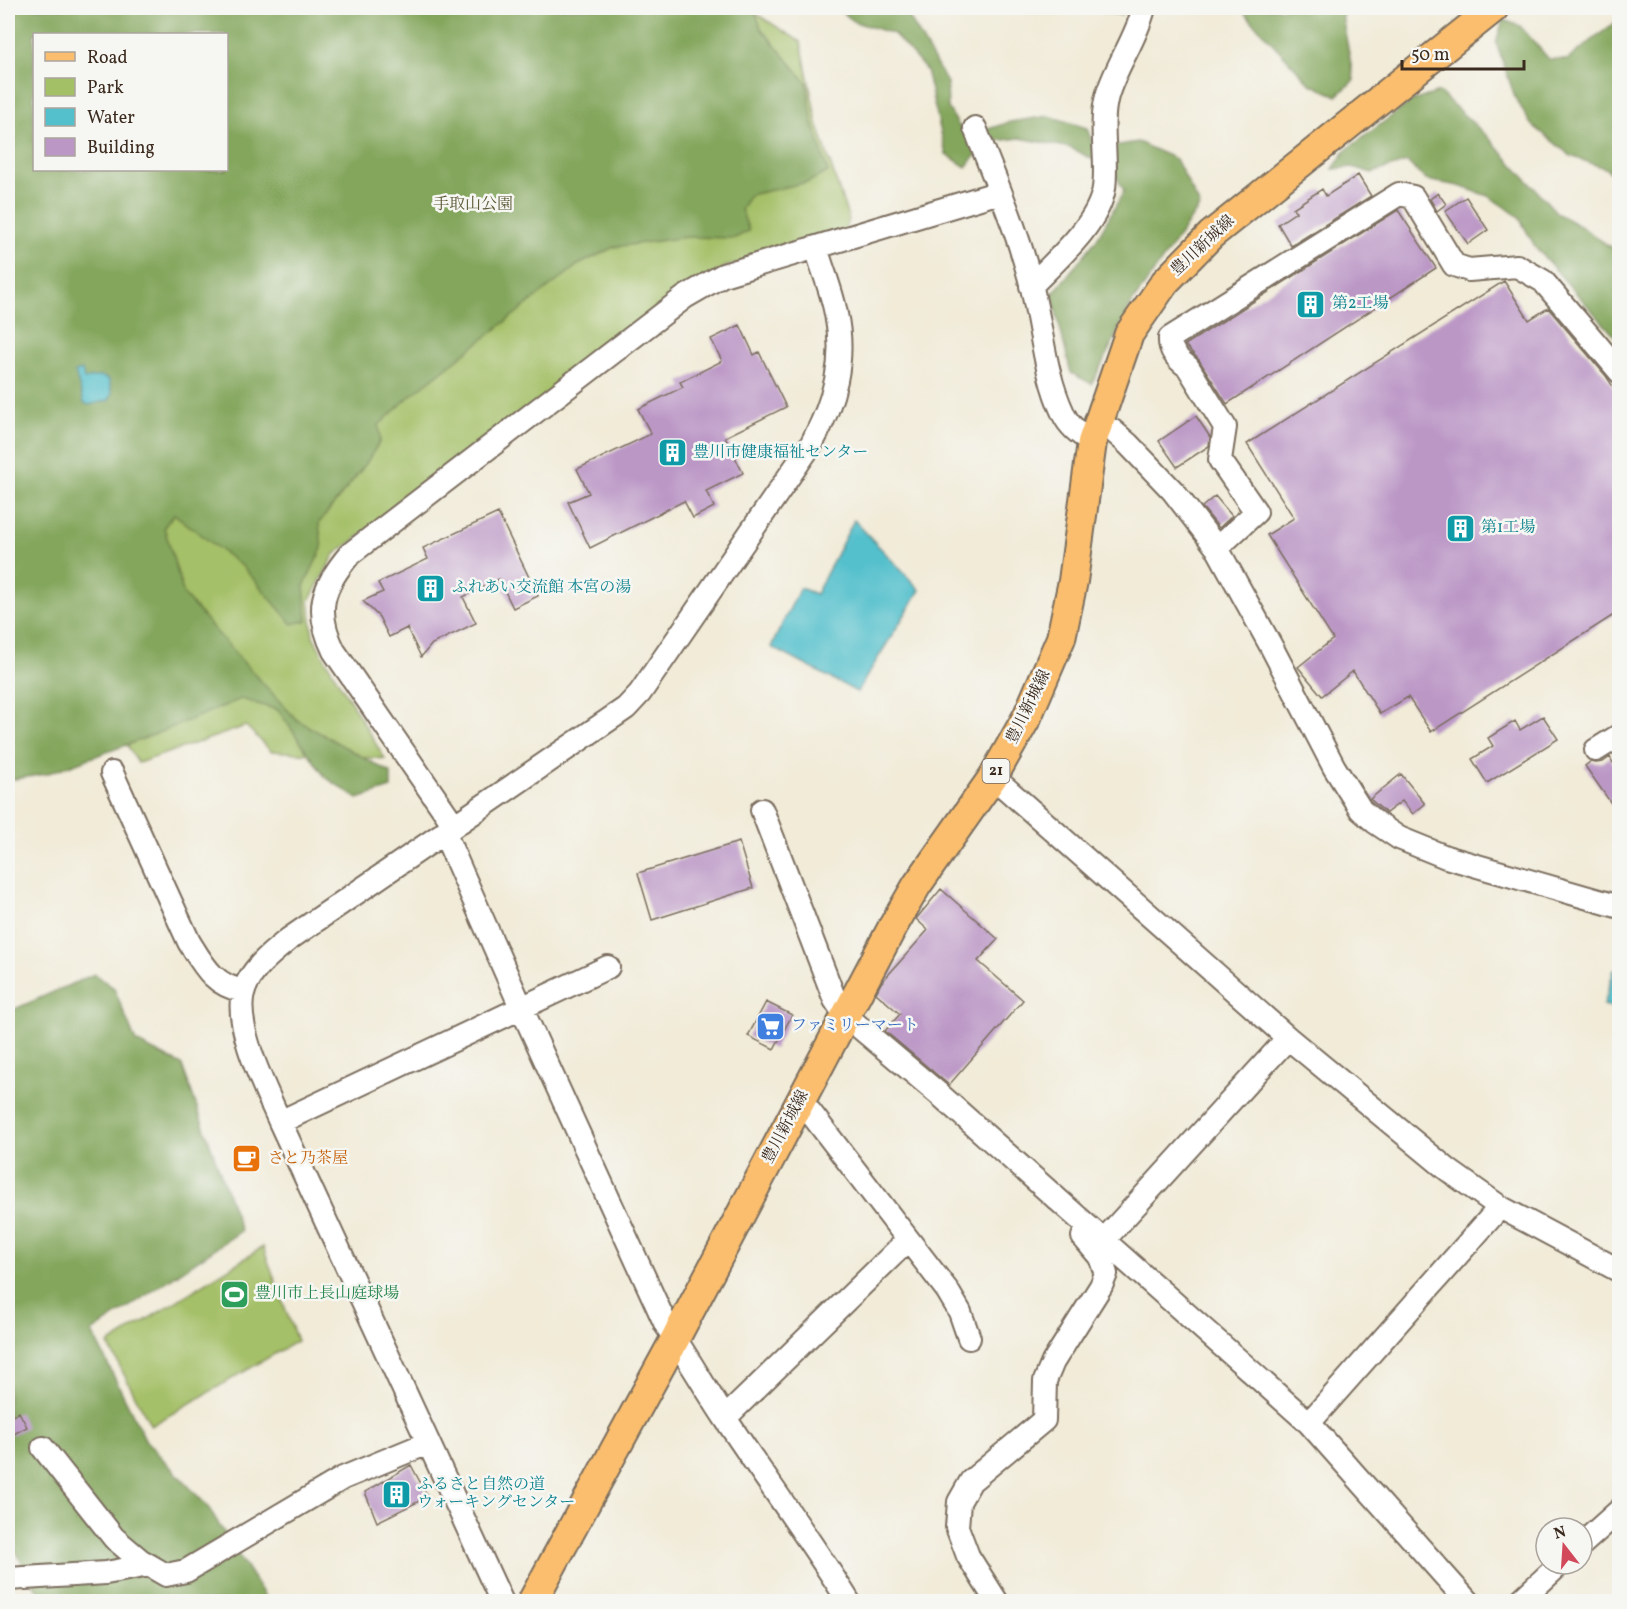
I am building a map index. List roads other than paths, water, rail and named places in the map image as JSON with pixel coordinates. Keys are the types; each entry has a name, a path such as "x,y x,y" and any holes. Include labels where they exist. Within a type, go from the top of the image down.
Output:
{"main road":[{"name":"豊川新城線","path":"532,1602 675,1339 892,928 917,885 993,777 1027,717 1060,638 1073,581 1095,433 1129,334 1165,282 1211,235 1482,11"}],"street":[{"path":"1031,286 1071,244 1096,212 1104,189 1104,116 1107,96 1139,27 1144,8"},
{"path":"975,128 1013,225 1031,286 1051,383 1064,415 1076,432 1113,431 1128,444 1173,491 1217,548 1334,767 1360,810 1399,838 1446,857 1620,907"},
{"path":"849,1602 782,1499 725,1418 666,1325 521,1007 449,828 325,633 324,597 332,575 350,554 685,297 723,275 1000,192"},
{"path":"1217,548 1256,512 1220,460 1225,427 1188,367 1178,360 1170,345 1170,338 1399,194 1413,197 1454,266 1469,270 1517,266 1543,281 1620,372"},
{"path":"502,1602 280,1122 246,1037 242,1015 244,991 261,963 289,939 626,708 640,693 812,443 827,416 836,388 840,352 837,314 816,247"},
{"path":"1596,750 1620,735"},
{"path":"112,773 189,942 198,957 214,978 231,989 244,991"},
{"path":"993,777 1288,1038 1448,1170 1500,1207 1620,1271"},
{"path":"762,810 835,1000 845,1015 939,1094 1309,1423 1468,1602"},
{"path":"280,1122 608,967"},
{"path":"1103,1241 1288,1038"},
{"path":"939,1094 938,1105 943,1115 1081,1234 1100,1257 1106,1274 1101,1286 1053,1362 1045,1381 1044,1420 971,1481 959,1502 957,1527 968,1556 998,1602"},
{"path":"799,1103 807,1108 947,1290 960,1312 969,1338"},
{"path":"1309,1423 1500,1207"},
{"path":"725,1418 908,1240"},
{"path":"43,1448 114,1538 140,1560 166,1575 186,1570 343,1478 428,1443"},
{"path":"1594,1533 1620,1510"},
{"path":"8,1580 96,1574 149,1565"},
{"path":"1519,1602 1547,1576"}],"water":[{"path":"82,370 84,379 101,376 109,380 112,394 109,400 89,405 84,403 75,372"},
{"path":"854,520 920,590 857,692 771,647 800,588 816,594"},
{"path":"1614,970 1619,972 1619,1009 1604,1005"}],"place":[{"name":"第2工場","path":"1311,304"},
{"name":"豊川市健康福祉センター","path":"672,453"},
{"name":"第1工場","path":"1460,528"},
{"name":"ふれあい交流館 本宮の湯","path":"431,588"},
{"name":"ファミリーマート","path":"770,1026"},
{"name":"さと乃茶屋","path":"247,1159"},
{"name":"豊川市上長山庭球場","path":"234,1294"},
{"name":"ふるさと自然の道 ウォーキングセンター","path":"396,1494"}],"park label":[{"name":"手取山公園","path":"473,205"}]}
